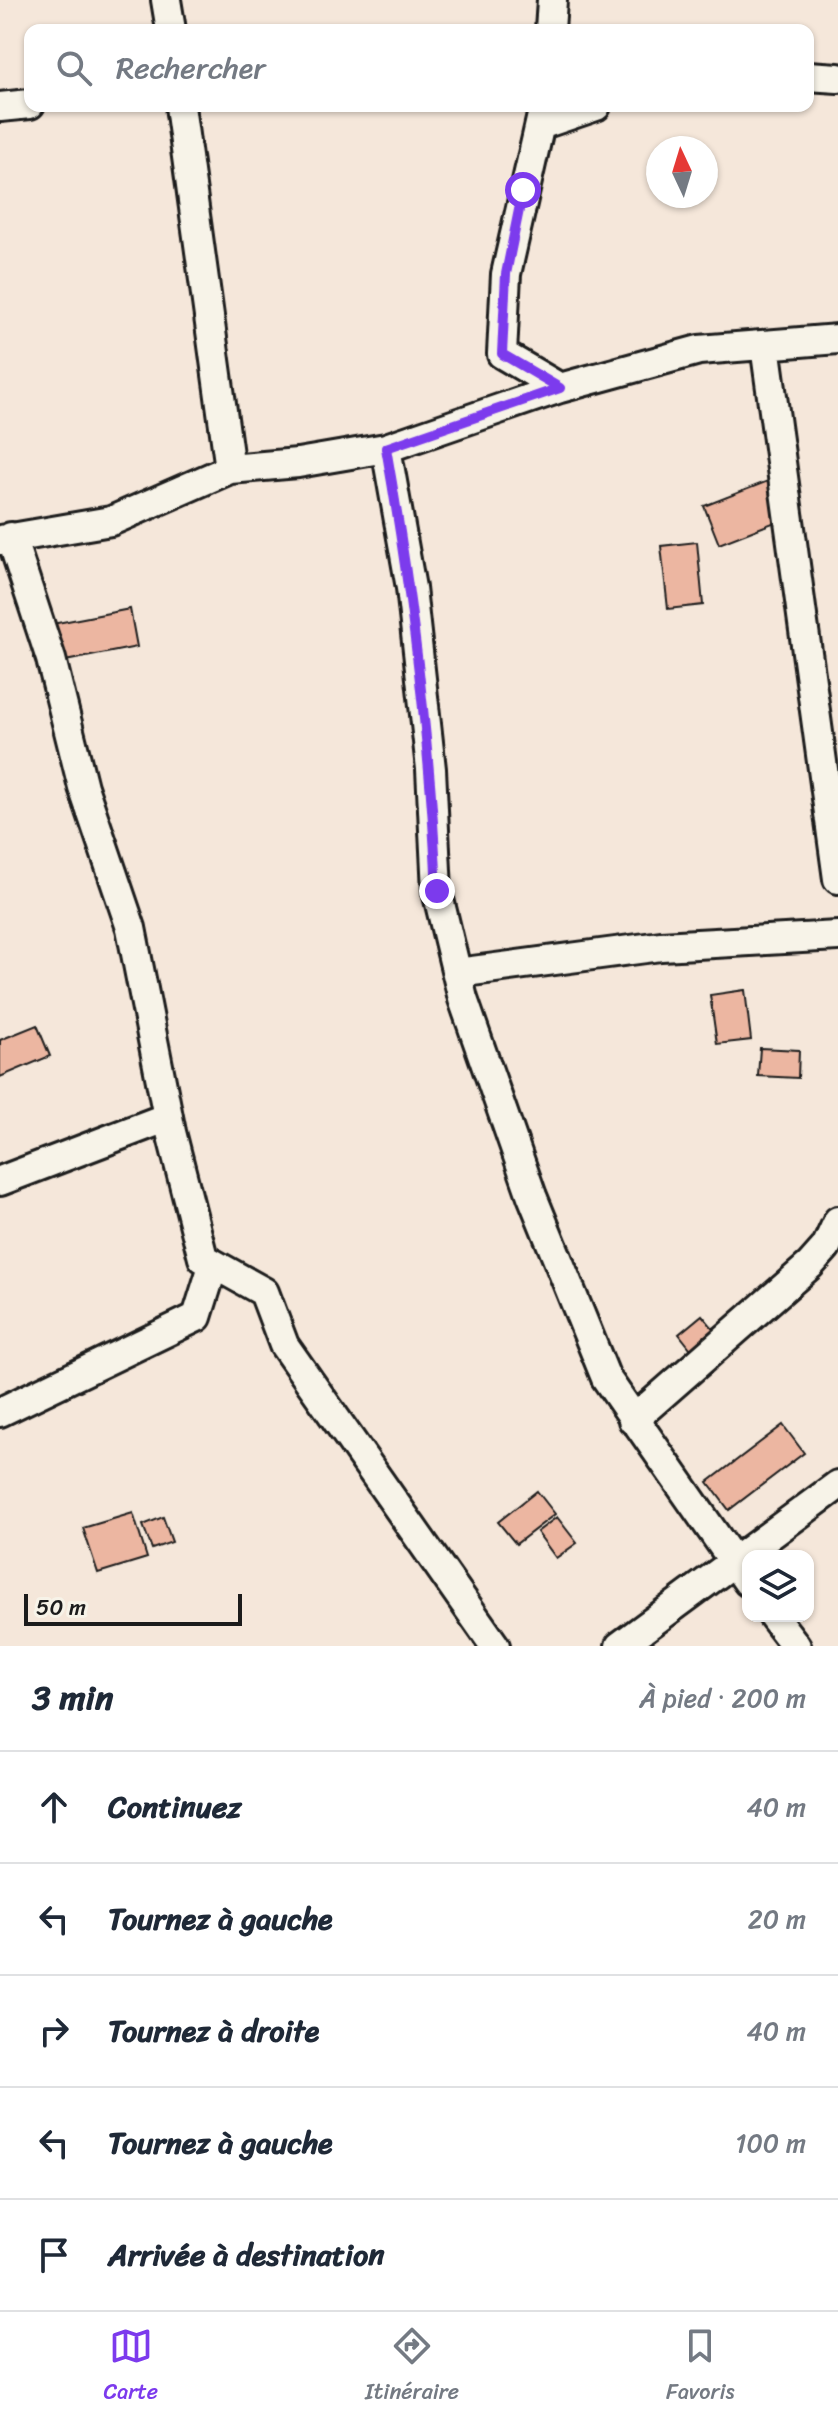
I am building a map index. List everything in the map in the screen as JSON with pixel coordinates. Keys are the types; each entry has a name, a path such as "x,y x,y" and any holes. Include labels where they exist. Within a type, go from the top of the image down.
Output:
{"street":[{"path":"166,0 170,24"},
{"path":"550,24 552,0"},
{"path":"814,76 838,78"},
{"path":"0,107 24,105"},
{"path":"181,112 230,469"},
{"path":"544,115 523,190 506,274 502,354 560,388"},
{"path":"495,1646 284,1345 264,1292 203,1258 168,1117 131,928 83,787 51,659 6,538 111,521 230,469 298,463 386,448 560,388 699,350 838,339"},
{"path":"765,345 838,879"},
{"path":"386,448 413,603 431,769 437,891 457,973 532,1196 606,1378 740,1572"},
{"path":"457,973 661,946 838,936"},
{"path":"0,1181 168,1117"},
{"path":"633,1420 810,1265 826,1247 838,1221"},
{"path":"0,1412 197,1317 213,1266"},
{"path":"620,1646 740,1572 838,1485"},
{"path":"778,1622 796,1646"}],"building":[{"path":"768,481 783,519 719,544 704,506"},
{"path":"697,542 703,605 668,609 661,546"},
{"path":"130,609 137,647 60,662 52,624"},
{"path":"745,990 751,1040 717,1044 710,995"},
{"path":"37,1025 50,1056 0,1077 0,1040"},
{"path":"760,1048 799,1050 798,1078 758,1076"},
{"path":"702,1315 717,1333 694,1353 679,1334"},
{"path":"783,1425 804,1453 729,1510 708,1482"},
{"path":"537,1491 555,1514 516,1544 498,1522"},
{"path":"133,1513 147,1558 98,1573 83,1528"},
{"path":"163,1517 172,1542 152,1549 143,1525"},
{"path":"557,1517 577,1543 556,1558 537,1532"}],"route":[{"path":"437,891 431,769 411,588 386,448 560,388 502,354 506,274 523,190"}]}
